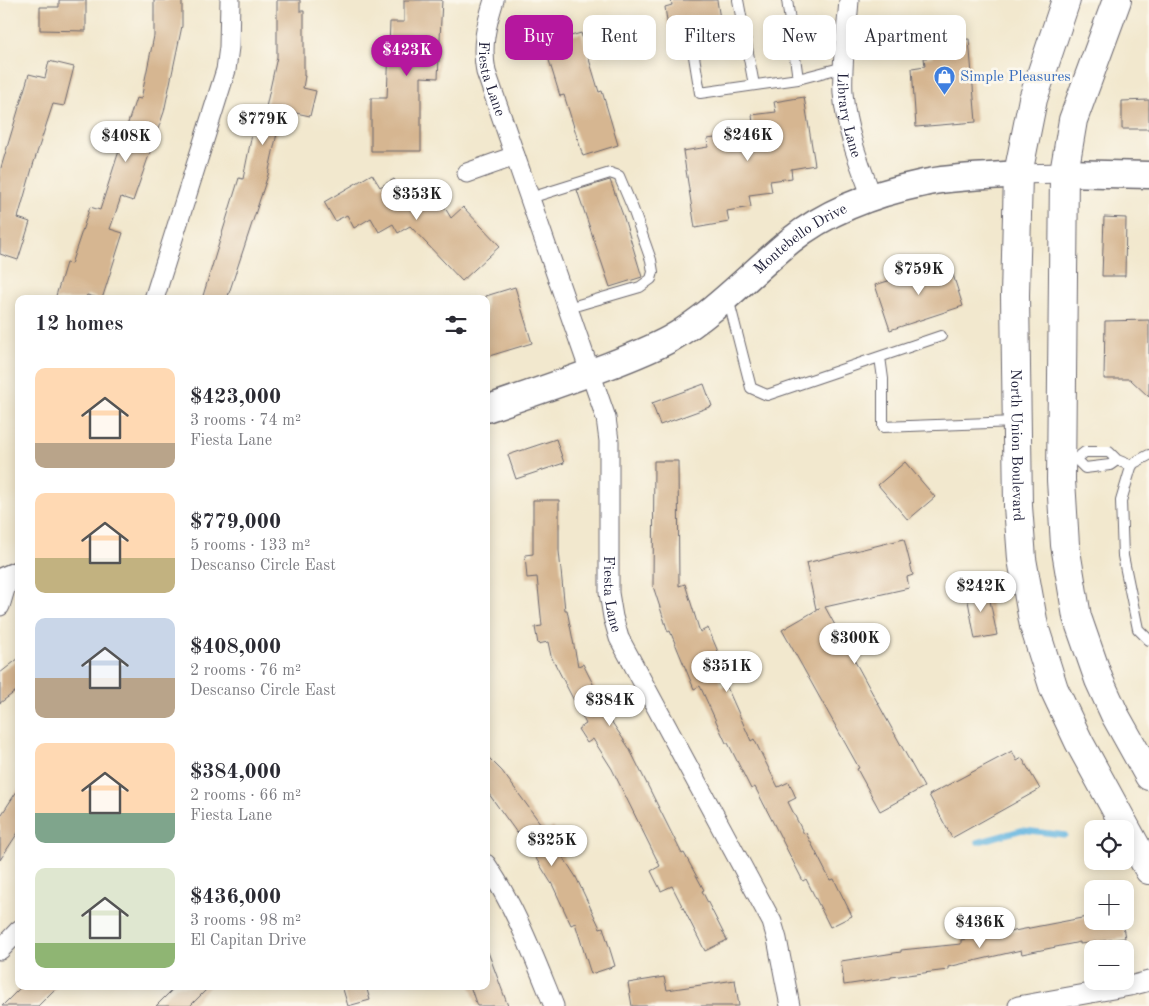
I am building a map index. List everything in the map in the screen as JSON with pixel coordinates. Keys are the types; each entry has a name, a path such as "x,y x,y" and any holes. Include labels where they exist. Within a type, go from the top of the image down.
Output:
{"main road":[{"name":"North Union Boulevard","path":"1066,0 1033,99 1018,174 1015,296 1016,422 1018,506 1022,559 1034,626 1054,689 1075,733 1149,870"},
{"path":"1117,0 1073,120 1064,173 1068,459 1061,480 1065,544 1076,617 1099,680 1115,715 1149,776"}],"street":[{"path":"155,295 226,70 230,47 230,0"},
{"name":"Fiesta Lane","path":"494,0 484,36 483,56 486,72 606,418 609,441 609,593 613,618 619,638 772,922 778,939 790,1006"},
{"name":"Library Lane","path":"849,0 843,92 846,118 854,148 872,197"},
{"path":"467,173 515,156"},
{"name":"Montebello Drive","path":"490,408 642,353 669,340 696,323 791,241 819,220 872,197 925,183 1018,174 1149,175"},
{"path":"0,606 9,578"},
{"path":"490,870 501,885 520,923 554,1006"},
{"path":"0,950 15,934"},
{"path":"1018,1006 1149,981"}],"lane":[{"path":"738,0 754,85"},
{"path":"787,0 798,78"},
{"path":"695,60 700,93 798,78 844,67"},
{"path":"530,198 615,173 619,176 633,209 651,260 653,272 651,279 640,287 568,308"},
{"path":"728,297 751,388 767,395 941,336"},
{"path":"880,357 883,379 883,427 1016,422"},
{"path":"1068,459 1085,452 1109,452 1117,460 1132,466"},
{"path":"1149,455 1132,466 1121,501 1123,556 1138,629 1149,640"},
{"path":"1068,459 1085,468 1110,465 1117,460"}],"building":[{"path":"59,0 86,0 86,31 40,30 40,7 59,7"},
{"path":"154,0 182,0 182,26 164,112 133,201 121,197 110,229 123,233 103,295 56,295 66,263 71,264 90,207 100,210 136,98 141,99 154,36"},
{"path":"277,0 300,0 300,11 304,11 305,76 303,88 316,91 310,116 282,110 268,175 228,295 203,295 239,178 243,179 255,119 263,121 277,57"},
{"path":"404,0 442,0 438,78 421,77 421,151 371,151 371,98 387,98 390,22 404,22"},
{"path":"671,0 717,0 719,15 666,15 665,7 672,5"},
{"path":"581,33 583,40 583,60 589,60 599,92 602,91 618,145 583,156 564,95 560,96 549,60 573,60 573,35"},
{"name":"Simple Pleasures","path":"966,39 969,39 976,122 916,127 912,68 925,66 924,60 966,60"},
{"path":"49,61 74,67 64,106 53,104 33,165 18,218 30,222 18,260 0,254 0,171 29,74 45,78"},
{"path":"804,97 815,165 791,169 792,178 770,181 772,192 749,195 751,207 727,211 729,222 695,228 683,151 708,147 707,139 731,136 729,127 753,123 752,115 776,112 774,102"},
{"path":"1149,100 1149,129 1122,129 1122,101"},
{"path":"372,174 380,187 394,179 402,192 417,183 425,197 435,191 451,218 463,207 500,246 462,281 410,226 398,233 393,224 379,232 371,218 354,228 347,215 335,221 324,202"},
{"path":"610,180 642,277 610,287 577,190"},
{"path":"1104,217 1126,218 1125,276 1102,276"},
{"path":"949,262 963,306 890,330 875,285"},
{"path":"515,287 532,343 490,356 489,295"},
{"path":"1149,320 1149,397 1130,379 1104,379 1105,321"},
{"path":"704,384 712,406 660,425 652,403"},
{"path":"556,439 564,463 516,479 508,455"},
{"path":"654,461 678,461 679,586 685,584 700,632 708,628 719,654 710,658 722,687 726,685 751,741 754,739 778,787 789,782 796,798 788,802 830,880 834,879 852,916 830,927 806,879 803,881 755,787 751,789 728,743 726,743 700,686 694,689 670,631 668,632 653,586"},
{"path":"905,462 935,497 908,520 878,485"},
{"path":"533,500 559,500 559,551 565,610 567,610 578,666 583,664 601,700 598,701 629,748 682,854 684,853 704,890 702,891 727,940 705,951 672,886 661,891 651,871 660,866 612,769 593,739 587,743 578,729 586,724 551,656 548,642 538,644 535,627 542,626 537,577 527,578 525,555 533,554"},
{"path":"904,539 913,575 907,577 909,588 825,607 924,787 880,811 857,769 859,768 782,630 820,608 816,609 806,563"},
{"path":"987,586 997,635 975,639 966,590"},
{"path":"15,661 15,692 0,703 0,673"},
{"path":"1012,751 1017,761 1022,758 1040,789 952,838 929,795"},
{"path":"490,759 502,771 546,831 553,827 565,845 558,849 576,877 600,928 603,927 615,966 591,974 575,923 571,925 553,886 519,831 517,833 490,796"},
{"path":"15,794 15,837 0,860 0,817"},
{"path":"1084,918 1084,930 1124,930 1125,938 1084,940 1084,943 1080,944 1080,942 1022,954 1021,950 948,967 948,970 844,985 841,961 901,952 901,950 961,944 961,940 1009,929 1009,932"},
{"path":"490,957 508,1006 477,1006 471,990 490,990"},
{"path":"664,977 667,990 735,980 739,1006 632,1006 628,983"},
{"path":"18,990 54,990 38,1006 2,1006"},
{"path":"172,990 206,990 190,1006 156,1006"},
{"path":"343,990 367,990 370,1000 348,1006"}],"waterway":[{"path":"978,842 1022,830 1065,835"}],"place":[{"name":"Simple Pleasures","path":"944,95"}]}
